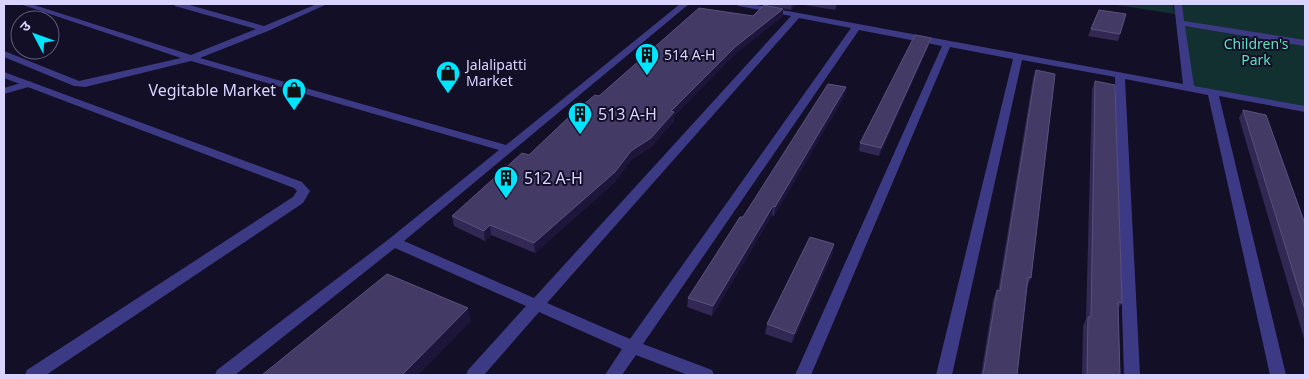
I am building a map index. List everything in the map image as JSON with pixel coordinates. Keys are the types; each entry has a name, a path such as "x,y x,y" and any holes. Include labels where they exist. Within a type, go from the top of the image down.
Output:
{"street":[{"path":"24,4 191,58 508,149"},
{"path":"178,4 265,28"},
{"path":"298,4 313,8"},
{"path":"4,54 78,84 90,83 191,58 323,4"},
{"path":"223,375 394,242 685,4"},
{"path":"739,4 1305,109"},
{"path":"1178,4 1189,88"},
{"path":"474,375 796,16"},
{"path":"1180,23 1305,43"},
{"path":"613,375 856,27"},
{"path":"803,375 947,44"},
{"path":"944,375 1018,57"},
{"path":"4,75 298,185 304,191 298,200 33,375"},
{"path":"1120,75 1132,375"},
{"path":"4,91 28,84"},
{"path":"1213,92 1278,375"},
{"path":"394,242 633,347 706,375"}],"green space":[{"path":"1110,4 1172,4 1175,14"},
{"name":"Children's Park","path":"1182,4 1305,4 1305,109 1189,88"}],"building":[{"path":"764,5 783,9 735,47 671,111 674,112 651,138 631,151 615,172 534,243 490,225 484,231 452,216 522,153 529,155 572,114 595,95 599,96 699,8 753,16"},
{"path":"1099,10 1126,14 1120,34 1091,29"},
{"path":"915,35 931,38 881,148 860,143"},
{"path":"1036,70 1055,74 1031,278 1028,277 1017,375 983,375 997,290 1000,291"},
{"path":"1095,81 1115,85 1122,303 1118,302 1120,375 1087,375 1088,317 1091,317"},
{"path":"828,84 846,87 775,207 773,206 713,306 688,298 740,217 743,217"},
{"path":"1243,110 1266,115 1305,224 1305,310"},
{"path":"810,237 834,244 794,334 767,324"},
{"path":"387,274 468,308 402,375 262,375"}],"place":[{"name":"514 A-H","path":"647,76"},
{"name":"Jalalipatti Market","path":"448,94"},
{"name":"Vegitable Market","path":"294,111"},
{"name":"513 A-H","path":"580,135"},
{"name":"512 A-H","path":"506,199"}]}
